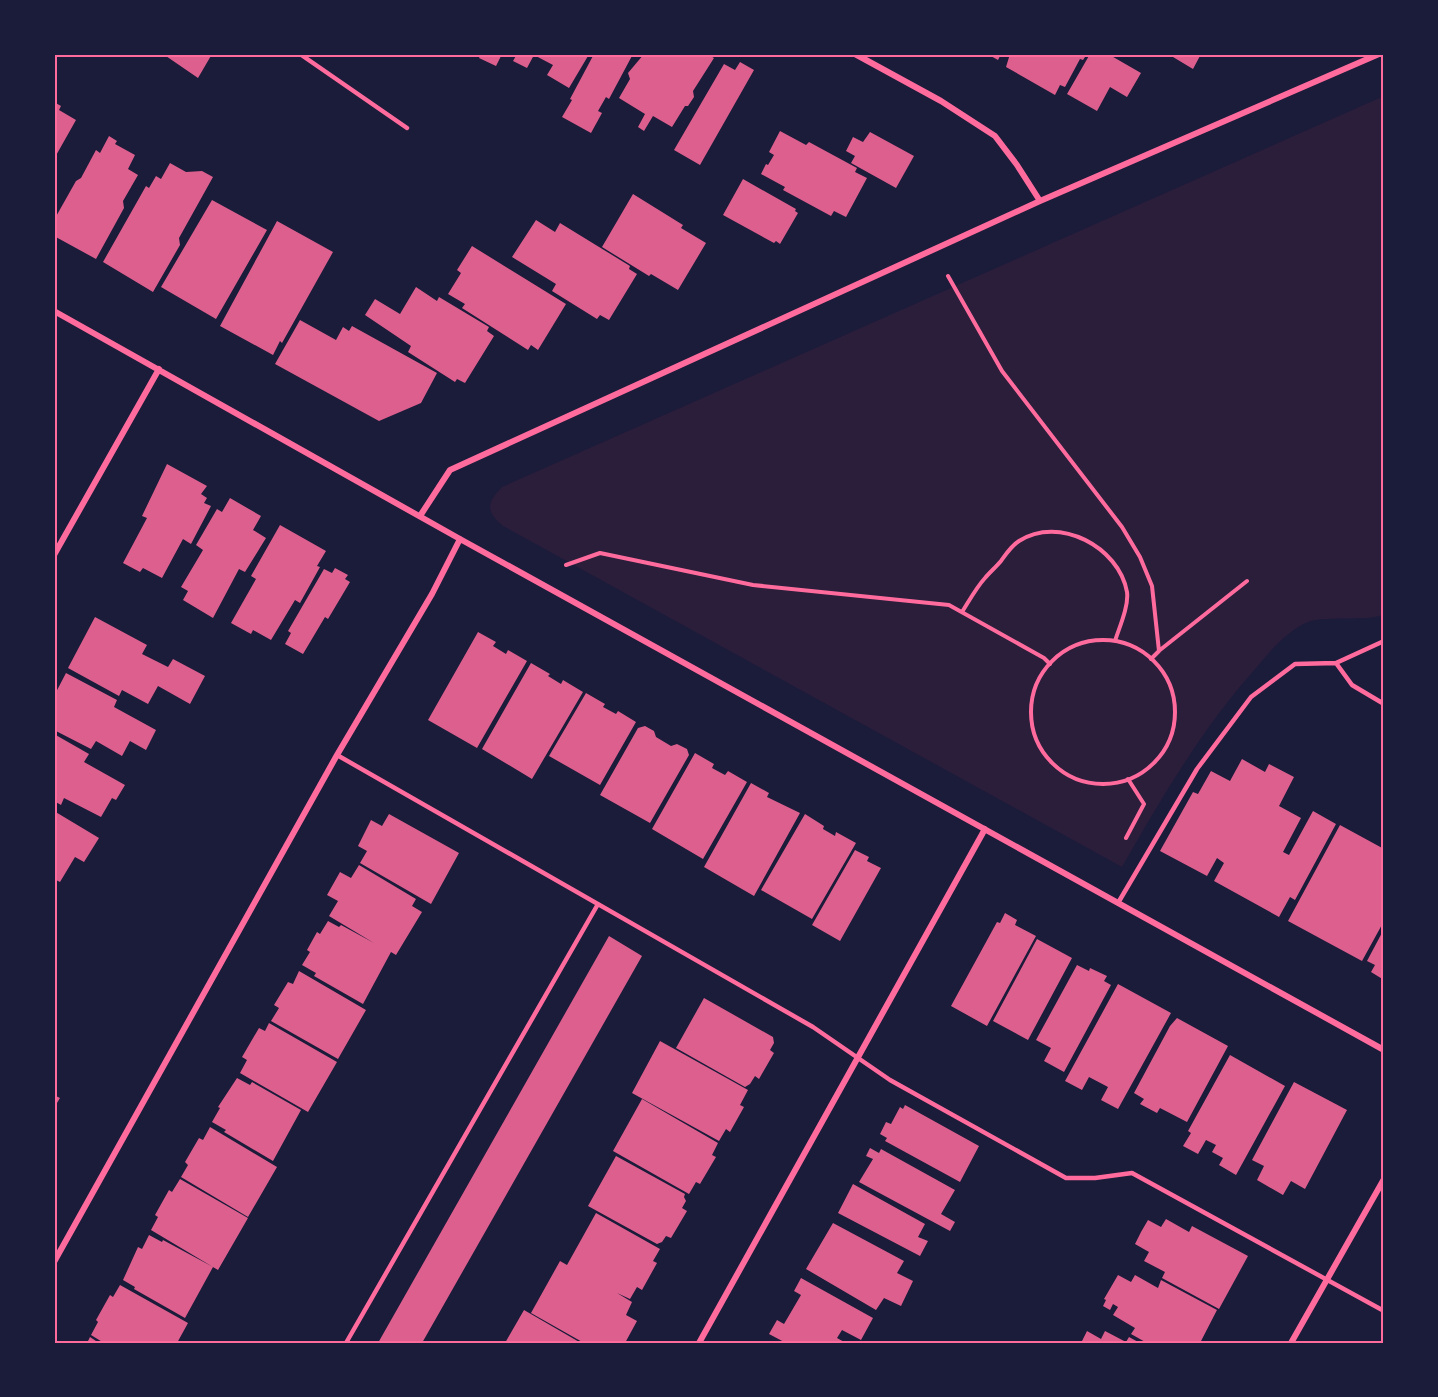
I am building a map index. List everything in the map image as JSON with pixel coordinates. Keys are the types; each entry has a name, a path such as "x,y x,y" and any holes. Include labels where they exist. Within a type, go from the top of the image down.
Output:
{"street":[{"path":"855,54 941,101 995,136 1040,201"},
{"path":"420,516 450,470 1040,201 1379,54"},
{"path":"54,311 460,539 1384,1050"},
{"path":"54,555 159,369"},
{"path":"54,1262 337,755 432,594 460,539"},
{"path":"699,1343 985,829"},
{"path":"1291,1343 1384,1179"}],"lane":[{"path":"300,54 407,129"},
{"path":"1118,903 1197,769 1251,696 1295,664 1336,663 1384,641"},
{"path":"1336,663 1352,685 1384,704"},
{"path":"337,755 813,1027 890,1080 1066,1178 1095,1179 1132,1173 1384,1311"},
{"path":"346,1343 598,904"}],"path":[{"path":"948,276 1002,371 1122,527 1140,557 1152,586 1159,651"},
{"path":"962,612 984,578 1020,540 1041,532 1067,533 1086,540 1107,555 1123,582 1126,600 1115,641"},
{"path":"566,565 600,553 753,585 949,605 1044,658 1050,664"},
{"path":"1151,659 1247,581"},
{"path":"1099,640 1115,641 1135,647 1151,659 1166,677 1172,694 1174,711 1173,728 1166,745 1156,759 1144,771 1128,779 1102,784 1076,779 1060,770 1041,750 1032,724 1035,687 1050,664 1064,652 1081,643 1099,640"},
{"path":"1122,846 1144,804 1128,779"}],"shaded area":[{"path":"1384,96 1384,614 1370,618 1326,619 1308,622 1293,630 1280,642 1237,690 1201,738 1122,867 503,526 491,512 493,498 502,487"}],"building":[{"path":"163,54 212,54 198,78"},
{"path":"481,54 502,54 496,66 479,58"},
{"path":"517,54 592,54 588,56 569,88 547,75 553,65 534,55 527,68 513,61"},
{"path":"594,54 633,54 609,99 606,97 598,111 602,113 591,133 562,117"},
{"path":"644,54 707,54 714,58 693,91 694,97 688,106 685,106 672,127 653,116 644,131 638,127 645,114 619,98 630,79 628,73"},
{"path":"987,54 1001,54 998,60"},
{"path":"1010,54 1087,54 1083,60 1080,59 1065,87 1060,85 1055,95 1006,67"},
{"path":"1090,54 1108,54 1141,73 1127,97 1110,87 1097,111 1067,94"},
{"path":"1168,54 1201,54 1193,69"},
{"path":"740,62 754,70 700,165 674,150 724,64 735,70"},
{"path":"54,102 61,106 59,110 76,120 54,159"},
{"path":"780,131 806,145 809,142 857,168 855,172 867,178 846,217 834,211 831,216 783,190 785,187 761,174 774,155 769,152"},
{"path":"870,132 914,156 896,188 851,163 855,156 846,151 853,137 863,142"},
{"path":"109,136 117,141 115,144 135,155 128,169 138,175 123,201 124,208 96,259 54,236 54,220 96,150 100,153"},
{"path":"170,163 186,172 202,171 213,177 179,238 180,245 153,292 103,262 146,186 149,188 156,176 161,179"},
{"path":"743,179 796,209 798,213 780,244 776,241 774,243 723,215"},
{"path":"633,194 683,225 681,228 706,243 678,290 651,274 649,276 602,247"},
{"path":"212,200 267,230 216,319 161,287"},
{"path":"536,220 555,232 560,223 630,266 629,269 637,274 609,320 600,315 597,319 552,291 556,284 512,257"},
{"path":"277,221 333,252 273,355 220,326"},
{"path":"472,246 566,304 538,350 531,345 528,350 462,308 465,304 448,294 461,273 457,270"},
{"path":"416,287 437,301 439,297 489,327 487,331 494,336 465,383 457,379 455,382 408,352 411,346 365,315 375,299 400,314"},
{"path":"300,320 336,340 343,327 349,331 352,326 437,373 421,403 379,421 275,364"},
{"path":"167,464 207,486 201,494 207,498 204,503 211,506 191,544 183,539 162,578 143,568 140,572 123,563 147,518 142,516"},
{"path":"230,498 261,516 253,530 266,538 245,572 239,569 213,618 183,600 188,591 181,587 203,550 196,545 217,509 222,512"},
{"path":"280,525 326,551 300,603 295,600 271,640 253,630 251,634 231,623 256,579 251,576"},
{"path":"335,568 348,575 345,579 350,582 328,619 325,617 303,654 285,644 291,633 288,631 324,569 332,573"},
{"path":"95,617 147,645 142,654 168,667 173,659 205,676 190,704 158,686 148,704 122,690 119,696 68,668"},
{"path":"478,632 496,642 493,646 506,654 508,650 527,661 477,748 428,720"},
{"path":"531,663 550,674 548,676 561,684 563,680 583,692 532,779 482,749"},
{"path":"66,673 117,700 114,707 156,730 146,750 130,741 122,756 96,741 91,749 54,730 54,696"},
{"path":"586,693 605,704 603,707 616,714 618,711 636,722 600,785 549,756"},
{"path":"645,726 654,731 656,737 671,746 677,744 687,749 689,755 650,823 600,795 638,728"},
{"path":"54,734 89,754 84,762 125,785 116,800 112,798 101,817 64,798 61,805 54,801"},
{"path":"695,753 714,764 712,768 725,775 728,771 747,782 703,859 652,829"},
{"path":"1242,759 1265,772 1269,764 1294,777 1279,806 1301,818 1283,852 1289,855 1313,811 1336,824 1295,900 1290,897 1279,917 1214,881 1224,863 1217,858 1207,876 1160,851 1193,792 1198,794 1211,771 1230,781"},
{"path":"751,783 769,793 767,797 800,813 754,896 704,867"},
{"path":"54,811 99,838 84,862 75,857 60,882 54,879"},
{"path":"389,814 459,853 431,904 360,863 367,851 358,846 371,820 382,826"},
{"path":"805,814 835,836 836,832 856,843 812,919 761,890"},
{"path":"1340,825 1384,849 1384,921 1362,961 1288,921"},
{"path":"855,850 869,857 867,861 881,868 840,941 812,925"},
{"path":"359,865 416,899 412,906 422,912 396,955 391,952 363,1004 314,976 316,973 302,965 310,952 307,950 317,932 320,934 328,921 339,927 341,925 374,943 329,916 338,901 327,895 340,872 351,878"},
{"path":"1005,913 1017,920 1015,925 1036,936 987,1026 951,1006 997,922 1000,923"},
{"path":"1384,929 1384,980 1371,972 1375,965 1367,961"},
{"path":"609,936 642,956 422,1343 378,1343"},
{"path":"1037,939 1072,958 1028,1040 993,1021"},
{"path":"1077,965 1107,976 1104,981 1111,985 1064,1072 1044,1061 1051,1048 1036,1040"},
{"path":"299,971 366,1010 338,1059 271,1021 279,1008 274,1005 288,982 293,984"},
{"path":"1118,984 1171,1013 1118,1109 1101,1100 1108,1087 1089,1077 1082,1090 1065,1081"},
{"path":"704,998 773,1037 774,1043 770,1050 774,1053 759,1079 755,1076 745,1087 676,1048"},
{"path":"1177,1018 1228,1046 1187,1122 1160,1108 1157,1113 1140,1104 1144,1099 1134,1093 1170,1026"},
{"path":"269,1023 337,1062 308,1112 240,1073 247,1060 242,1057 259,1028 265,1031"},
{"path":"660,1041 748,1090 740,1105 744,1107 730,1132 726,1129 719,1141 632,1093"},
{"path":"1230,1055 1285,1086 1236,1175 1219,1165 1223,1158 1212,1152 1216,1145 1206,1140 1198,1154 1183,1146 1191,1133 1188,1131"},
{"path":"237,1078 250,1085 252,1082 301,1110 273,1161 224,1132 226,1130 212,1122 220,1108 218,1107"},
{"path":"1294,1082 1347,1110 1305,1189 1291,1181 1283,1195 1257,1180 1264,1166 1252,1160"},
{"path":"54,1095 60,1098 54,1108"},
{"path":"642,1099 718,1143 712,1155 716,1157 700,1184 696,1182 689,1194 613,1151"},
{"path":"905,1105 979,1146 960,1182 885,1141 887,1138 880,1134 886,1122 891,1124 900,1107 903,1109"},
{"path":"210,1127 277,1167 248,1217 181,1177 188,1165 185,1162 199,1138 203,1140"},
{"path":"870,1148 879,1153 881,1149 955,1190 941,1214 955,1222 950,1231 859,1182 873,1159 866,1156"},
{"path":"616,1156 685,1194 686,1201 682,1208 687,1211 671,1238 666,1236 662,1242 657,1244 588,1206"},
{"path":"180,1179 248,1218 218,1270 151,1230 158,1217 155,1215 169,1190 172,1192"},
{"path":"853,1184 925,1224 918,1237 928,1241 920,1256 838,1213"},
{"path":"596,1213 660,1249 653,1261 657,1263 642,1290 637,1287 630,1299 617,1293 632,1302 626,1315 637,1321 625,1343 610,1341 609,1343 584,1343 531,1313 560,1261 567,1265"},
{"path":"1166,1219 1189,1232 1192,1226 1248,1256 1219,1309 1162,1278 1165,1272 1144,1261 1149,1252 1135,1244 1141,1232 1148,1220 1161,1227"},
{"path":"833,1223 904,1261 897,1273 913,1281 901,1306 884,1298 876,1310 806,1269"},
{"path":"149,1235 213,1267 185,1318 134,1289 135,1287 123,1280 138,1247 142,1249"},
{"path":"1118,1275 1131,1282 1135,1275 1158,1288 1161,1280 1217,1310 1200,1343 1147,1343 1131,1334 1135,1328 1113,1315 1118,1307 1113,1304 1110,1310 1103,1306 1106,1300 1104,1299"},
{"path":"801,1278 873,1318 861,1340 842,1330 837,1338 846,1343 786,1343 769,1334 777,1320 784,1324 801,1295 794,1291"},
{"path":"120,1285 188,1323 177,1343 104,1343 91,1335 98,1322 96,1320 110,1295 113,1297"},
{"path":"524,1310 581,1343 505,1343"},
{"path":"1087,1331 1101,1339 1105,1331 1126,1342 1129,1337 1140,1343 1081,1343"},
{"path":"90,1337 99,1343 87,1343"}]}
